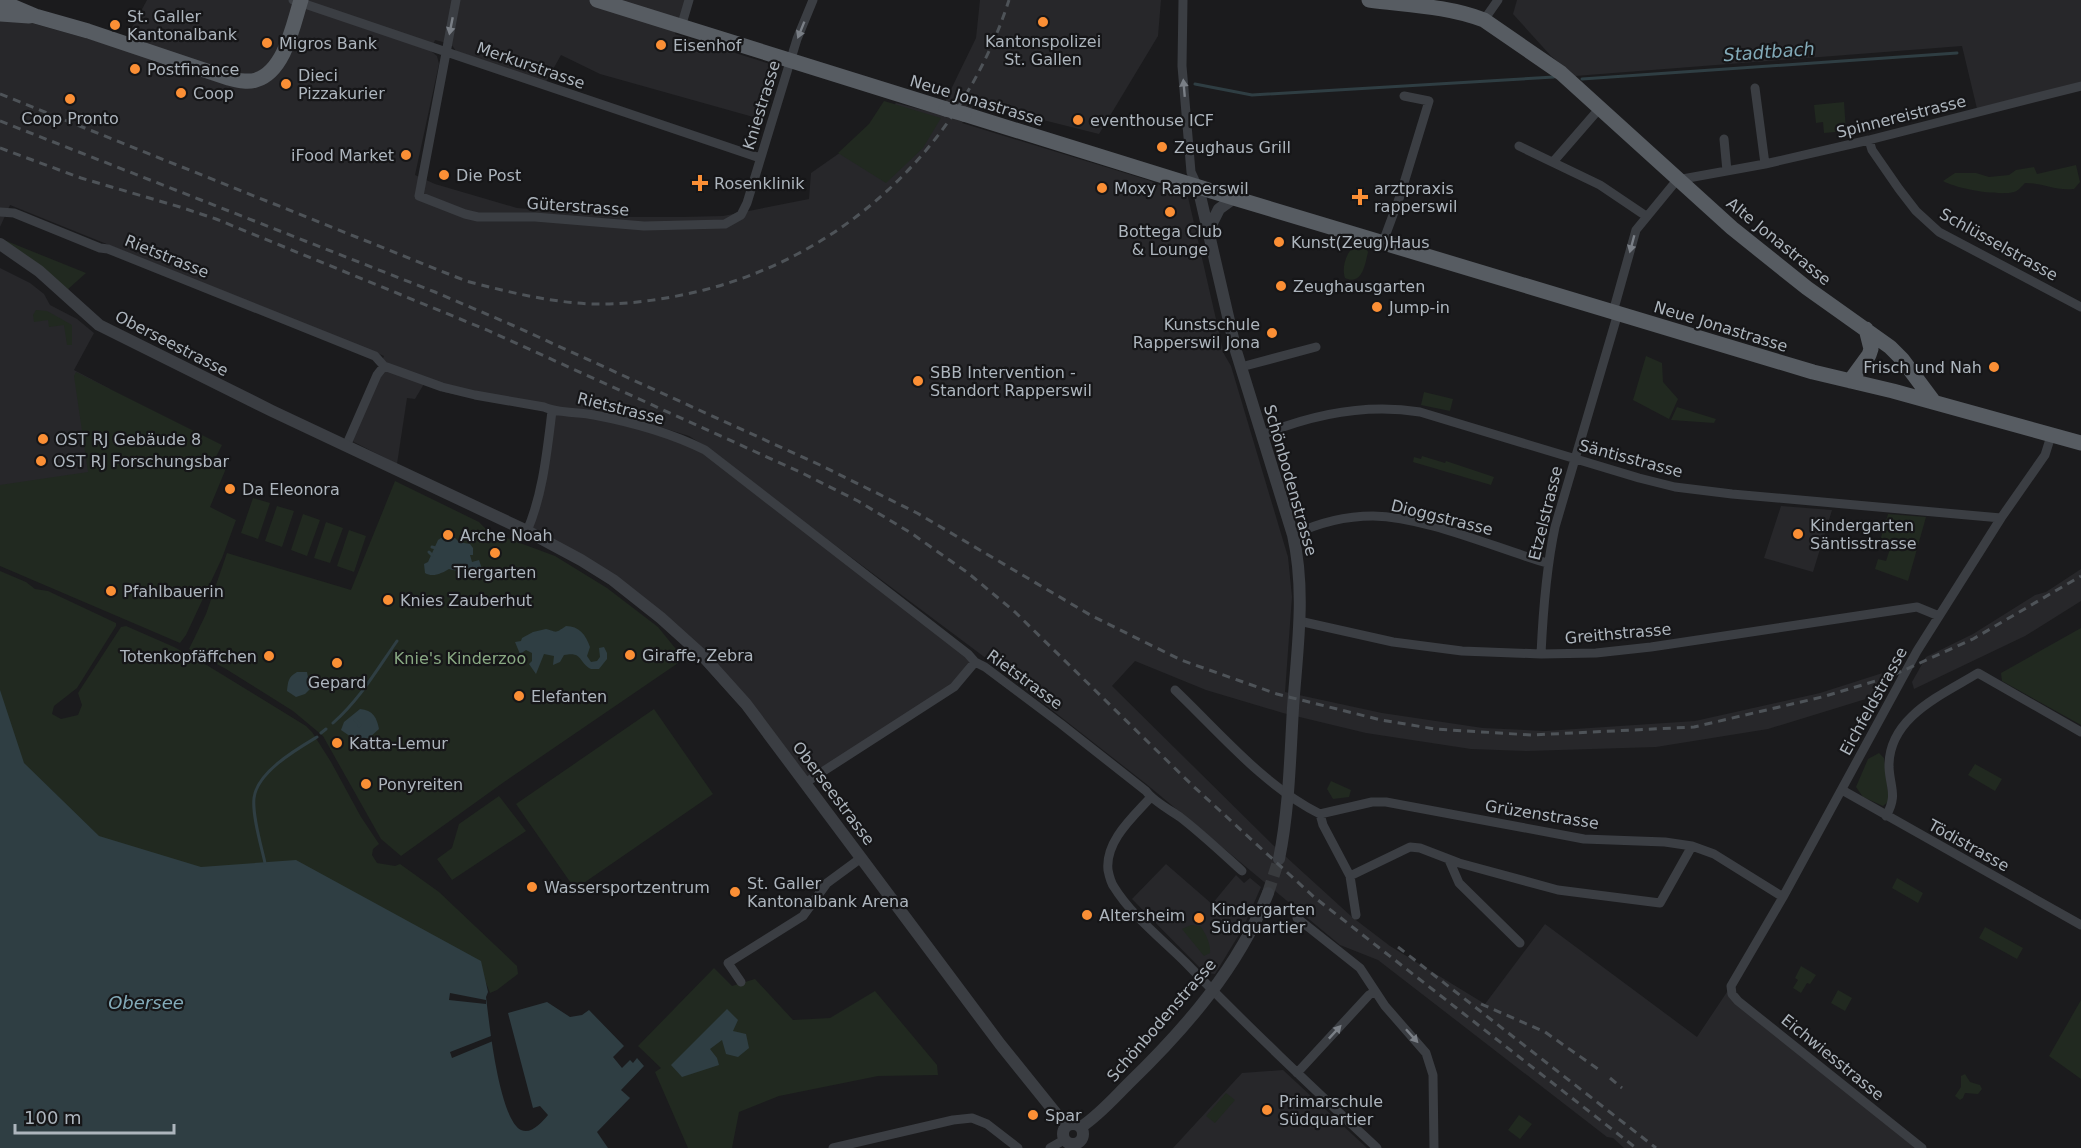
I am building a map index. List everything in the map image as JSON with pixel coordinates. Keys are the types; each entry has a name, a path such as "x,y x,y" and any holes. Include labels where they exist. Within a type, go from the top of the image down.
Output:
{"main road":[{"name":"Neue Jonastrasse","path":"597,0 1198,187 1813,372 1934,402 2081,443"},
{"name":"Alte Jonastrasse","path":"1369,0 1455,11 1484,20 1561,74 1732,228 1807,288 1866,329 1902,360 1934,402"},
{"path":"0,1 35,16 88,31 228,78 246,81 257,80 264,76 279,60 298,1"},
{"path":"0,14 35,16"},
{"path":"1850,381 1871,349 1866,329"}],"street":[{"path":"446,52 456,0"},
{"path":"681,27 689,0"},
{"name":"Kniestrasse","path":"738,218 745,208 790,61 813,0"},
{"path":"1183,0 1182,66 1191,172 1198,187"},
{"path":"1484,20 1498,0"},
{"name":"Merkurstrasse","path":"298,1 760,158"},
{"name":"Güterstrasse","path":"446,52 419,196 465,214 484,218 535,217 644,226 725,224 738,218"},
{"name":"Spinnereistrasse","path":"1677,180 1765,164 1869,140 2081,86"},
{"path":"1755,88 1765,164"},
{"path":"1383,242 1400,196 1429,101 1404,96"},
{"path":"1553,162 1599,109"},
{"path":"1724,140 1727,171"},
{"name":"Schlüsselstrasse","path":"1869,140 1872,150 1899,189 1916,211 1939,232 2081,306"},
{"path":"1519,146 1600,186 1646,216"},
{"name":"Etzelstrasse","path":"1541,654 1543,599 1547,563 1555,527 1616,312 1636,230 1677,180"},
{"name":"Schönbodenstrasse","path":"1198,187 1240,367 1293,535 1301,580 1287,795 1279,859"},
{"path":"1208,231 1219,209 1234,198"},
{"name":"Rietstrasse","path":"0,212 14,213 220,293 375,356 384,366 451,389 544,407 552,411 563,410 595,415 683,440 705,450 968,654 975,662 1061,724 1146,791 1150,797 1159,801 1182,819 1242,871"},
{"name":"Oberseestrasse","path":"0,244 39,271 99,325 226,389 527,531 613,580 682,636 716,669 746,704 1000,1044 1066,1126"},
{"path":"1240,367 1316,347"},
{"path":"346,446 377,375 384,366"},
{"name":"Säntisstrasse","path":"1262,435 1334,412 1396,409 1440,418 1639,478 1698,490 2001,518"},
{"path":"527,531 535,508 546,458 552,411"},
{"name":"Eichfeldstrasse","path":"1731,986 1783,897 1892,695 1939,615 2001,518 2045,455 2051,436"},
{"name":"Dioggstrasse","path":"1293,535 1338,520 1366,517 1389,518 1451,532 1547,563"},
{"name":"Greithstrasse","path":"1299,621 1400,643 1495,653 1541,654 1596,653 1651,647 1917,607 1939,615"},
{"path":"805,783 954,687 975,662"},
{"path":"1886,816 1894,799 1890,760 1894,742 1902,728 1919,709 1978,674 2081,732"},
{"path":"1175,690 1269,780 1287,795 1320,814 1323,825 1350,876 1356,915"},
{"name":"Tödistrasse","path":"1842,790 2081,925"},
{"path":"1150,797 1117,838 1108,858 1108,872 1113,886 1213,991 1377,1148"},
{"name":"Grüzenstrasse","path":"1320,814 1363,804 1386,802 1584,839 1665,842 1692,846 1714,854 1783,897"},
{"path":"1350,876 1410,848 1420,848 1449,860 1558,890 1660,903 1692,846"},
{"path":"741,982 728,963 803,916 827,883 861,858"},
{"path":"1449,860 1459,883 1520,943"},
{"name":"Schönbodenstrasse","path":"1081,1127 1094,1118 1146,1067 1213,991 1248,937 1268,893"},
{"path":"1297,918 1360,968 1374,992 1421,1046 1430,1062 1433,1075 1434,1148"},
{"name":"Eichwiesstrasse","path":"1731,986 1732,994 1738,1001 1922,1148"},
{"path":"1297,1073 1374,992"},
{"path":"833,1148 953,1120 972,1118 987,1124 1018,1148"},
{"path":"1074,1124 1081,1127 1082,1145 1071,1145 1064,1140 1063,1132 1066,1126 1074,1124"},
{"path":"1050,1148 1064,1140"}],"shaded area":[{"path":"147,0 685,0 675,34 767,63 775,69 776,75 764,120 600,74 561,55 546,82 456,51 451,44 435,40 431,51 437,56 439,64 415,175 435,184 517,208 632,217 682,217 723,216 809,199 811,173 861,138 896,103 939,114 976,38 980,0 1161,0 1158,36 1099,134 975,103 962,123 1148,180 1188,197 1224,354 1231,366 1288,557 1292,597 1285,692 1382,713 1483,728 1545,731 1695,721 1820,693 1892,670 1882,694 1768,729 1656,747 1527,751 1471,749 1366,733 1283,713 1206,690 1135,661 1112,686 1273,845 1352,917 1390,946 1485,1004 1545,924 1697,1037 1731,986 1732,994 1922,1148 1624,1148 1378,960 1340,945 1145,783 987,659 714,452 689,436 660,427 705,450 975,662 963,679 805,783 789,761 661,618 527,531 535,508 549,410 497,403 444,392 424,384 415,399 407,398 397,464 346,438 384,356 10,205 0,227 0,19 35,24 121,48"},
{"path":"1517,0 2081,0 2081,86 1978,113 1962,46 1575,76 1551,56 1513,14"},
{"path":"0,268 30,283 44,294 50,305 77,319 94,333 74,370 110,389 125,501 0,527"},
{"name":"Kindergarten Säntisstrasse","path":"1781,506 1832,510 1813,572 1764,558"},
{"path":"2081,569 2081,601 2025,636 1914,689 1912,682 1926,657 1973,634"},
{"name":"Kindergarten Südquartier","path":"1166,864 1212,904 1236,875 1244,883 1250,878 1261,887 1243,928 1215,974 1205,973 1132,899"},
{"name":"Primarschule Südquartier","path":"1283,1070 1367,1148 1173,1148 1242,1073"}],"green space":[{"path":"884,101 941,118 923,148 886,183 838,153 869,124"},
{"path":"1844,102 1846,131 1824,133 1823,122 1816,123 1814,105"},
{"path":"2076,165 2080,182 2074,189 2025,183 2015,191 1999,193 1968,189 1943,181 1955,173 1976,173 1989,177 2009,175 2016,170 2034,167 2037,174"},
{"path":"4,240 86,273 67,290"},
{"path":"1359,244 1366,247 1368,252 1362,273 1351,280 1345,278 1344,274 1346,258 1351,249"},
{"path":"36,310 47,311 72,325 72,345 67,345 64,325 49,327 48,320 34,322 33,315"},
{"path":"1646,356 1662,363 1663,382 1678,399 1669,419 1633,400"},
{"path":"76,372 222,445 214,461 227,466 210,507 236,520 222,558 186,635 180,643 0,566 0,485 88,472 74,376"},
{"path":"1424,392 1453,399 1450,411 1421,405"},
{"path":"1677,407 1716,419 1714,423 1671,420"},
{"path":"1422,456 1445,463 1446,461 1494,477 1491,485 1413,462 1414,457 1421,459"},
{"name":"Knie's Kinderzoo","path":"395,481 479,522 488,531 555,556 607,588 658,627 684,659 504,782 401,856 381,839 323,736 293,711 189,649 206,614 227,553 351,590"},
{"path":"253,498 270,503 258,539 241,533"},
{"path":"277,506 294,511 282,547 265,541"},
{"path":"303,514 320,520 307,556 291,550"},
{"path":"1888,514 1926,517 1908,581 1875,569 1878,559 1886,561 1890,549 1879,544"},
{"path":"326,522 343,528 330,563 314,558"},
{"path":"349,530 366,536 354,572 337,566"},
{"path":"0,571 26,582 35,589 48,591 116,623 77,688 54,706 52,714 61,719 78,715 82,705 78,693 121,627 126,626 174,647 205,664 306,726 331,762 361,817 379,844 373,849 372,855 377,863 395,866 400,864 439,892 517,966 518,974 490,993 486,983 0,899"},
{"path":"2081,628 2081,725 2002,681 2001,673"},
{"path":"654,709 713,794 575,889 516,804"},
{"path":"1879,753 1884,758 1889,801 1883,806 1863,797 1856,787 1868,759"},
{"path":"1975,764 2002,779 1995,791 1968,775"},
{"path":"1331,781 1351,790 1349,797 1333,799 1327,789"},
{"path":"499,796 526,831 452,880 437,859 452,848 459,824"},
{"path":"1897,878 1923,893 1918,903 1892,888"},
{"path":"1191,925 1200,926 1209,942 1210,953 1204,956 1182,929"},
{"path":"1985,927 2023,948 2017,959 1979,938"},
{"path":"1801,966 1816,975 1801,993 1793,988 1798,980 1795,978"},
{"path":"714,968 732,986 755,979 793,1020 830,1018 875,991 937,1065 938,1075 878,1076 779,1096 739,1112 732,1148 688,1148 655,1072 661,1068 638,1046"},
{"path":"1838,990 1852,998 1845,1011 1831,1003"},
{"path":"2081,1000 2081,1079 2049,1056"},
{"path":"1965,1074 1970,1082 1980,1085 1982,1089 1978,1094 1965,1093 1960,1100 1955,1096 1961,1087 1961,1076"},
{"path":"1226,1093 1235,1100 1215,1123 1206,1116"},
{"path":"1519,1115 1532,1124 1520,1139 1508,1130"}],"water":[{"path":"441,538 455,538 459,542 470,544 473,548 473,555 470,555 472,562 479,560 482,569 478,573 472,571 470,573 465,567 457,571 449,569 434,575 425,573 424,564 428,562"},
{"path":"566,626 578,629 584,635 590,647 587,656 591,662 597,661 600,657 599,648 604,647 607,659 599,669 591,669 574,655 564,655 560,662 553,665 554,656 544,654 536,674 529,664 532,661 532,653 526,650 520,654 515,642 521,641 533,632 546,629 556,632"},
{"path":"297,672 307,672 310,689 305,694 296,697 287,691 289,680"},
{"name":"Obersee","path":"0,690 24,763 99,836 201,867 296,860 481,961 488,992 486,997 496,1068 507,1108 513,1122 521,1130 529,1131 548,1115 540,1106 533,1108 508,1013 547,1002 570,1017 582,1015 589,1010 624,1046 613,1057 622,1068 630,1060 633,1063 637,1058 644,1066 621,1090 630,1098 597,1132 608,1148 0,1148"},
{"path":"360,709 374,715 379,729 369,738 357,741 341,730 344,722"},
{"path":"727,1009 738,1020 733,1031 746,1034 749,1048 738,1057 726,1054 722,1040 710,1049 719,1065 682,1077 671,1065"}],"pier":[{"path":"450,993 486,1000 486,1004 449,1000"},
{"path":"491,1036 493,1041 452,1058 450,1052"}],"waterway":[{"name":"Stadtbach","path":"1582,79 1957,53"},
{"name":"Stadtbach","path":"1195,84 1252,95 1554,77"},
{"path":"432,547 436,548"},
{"path":"429,552 432,555"},
{"path":"333,723 360,694 397,641"},
{"path":"355,720 359,726"},
{"path":"321,733 326,729"},
{"path":"265,863 254,813 257,788 262,779 279,762 317,737"}],"tunnel":[{"path":"1268,893 1279,859"}],"railway":[{"path":"0,94 466,281 544,299 591,304 634,302 704,290 757,273 806,249 852,220 894,185 931,145 962,100 989,52 1009,0"},
{"path":"0,121 435,292 820,465 917,513 1092,616 1181,660 1277,694 1381,720 1435,729 1531,735 1694,727 1822,697 1889,677 1973,639 2081,576"},
{"path":"0,148 81,178 216,219 487,330 800,472 858,501 911,533 968,573 1015,612 1193,786 1314,897 1636,1148"},
{"path":"1398,947 1656,1148"},
{"path":"1481,1004 1545,1032 1598,1069"},
{"path":"1610,1078 1622,1088"}],"place":[{"name":"Kantonspolizei St. Gallen","path":"1043,22"},
{"name":"St. Galler Kantonalbank","path":"115,25"},
{"name":"Migros Bank","path":"267,43"},
{"name":"Eisenhof","path":"661,45"},
{"name":"Postfinance","path":"135,69"},
{"name":"Dieci Pizzakurier","path":"286,84"},
{"name":"Coop","path":"181,93"},
{"name":"Coop Pronto","path":"70,99"},
{"name":"eventhouse ICF","path":"1078,120"},
{"name":"Zeughaus Grill","path":"1162,147"},
{"name":"iFood Market","path":"406,155"},
{"name":"Die Post","path":"444,175"},
{"name":"Rosenklinik","path":"700,183"},
{"name":"Moxy Rapperswil","path":"1102,188"},
{"name":"arztpraxis rapperswil","path":"1360,197"},
{"name":"Bottega Club & Lounge","path":"1170,212"},
{"name":"Kunst(Zeug)Haus","path":"1279,242"},
{"name":"Zeughausgarten","path":"1281,286"},
{"name":"Jump-in","path":"1377,307"},
{"name":"Kunstschule Rapperswil Jona","path":"1272,333"},
{"name":"Frisch und Nah","path":"1994,367"},
{"name":"SBB Intervention - Standort Rapperswil","path":"918,381"},
{"name":"OST RJ Gebäude 8","path":"43,439"},
{"name":"OST RJ Forschungsbar","path":"41,461"},
{"name":"Da Eleonora","path":"230,489"},
{"name":"Kindergarten Säntisstrasse","path":"1798,534"},
{"name":"Arche Noah","path":"448,535"},
{"name":"Tiergarten","path":"495,553"},
{"name":"Pfahlbauerin","path":"111,591"},
{"name":"Knies Zauberhut","path":"388,600"},
{"name":"Giraffe, Zebra","path":"630,655"},
{"name":"Totenkopfäffchen","path":"269,656"},
{"name":"Gepard","path":"337,663"},
{"name":"Elefanten","path":"519,696"},
{"name":"Katta-Lemur","path":"337,743"},
{"name":"Ponyreiten","path":"366,784"},
{"name":"Wassersportzentrum","path":"532,887"},
{"name":"St. Galler Kantonalbank Arena","path":"735,892"},
{"name":"Altersheim","path":"1087,915"},
{"name":"Kindergarten Südquartier","path":"1199,918"},
{"name":"Primarschule Südquartier","path":"1267,1110"},
{"name":"Spar","path":"1033,1115"}]}
